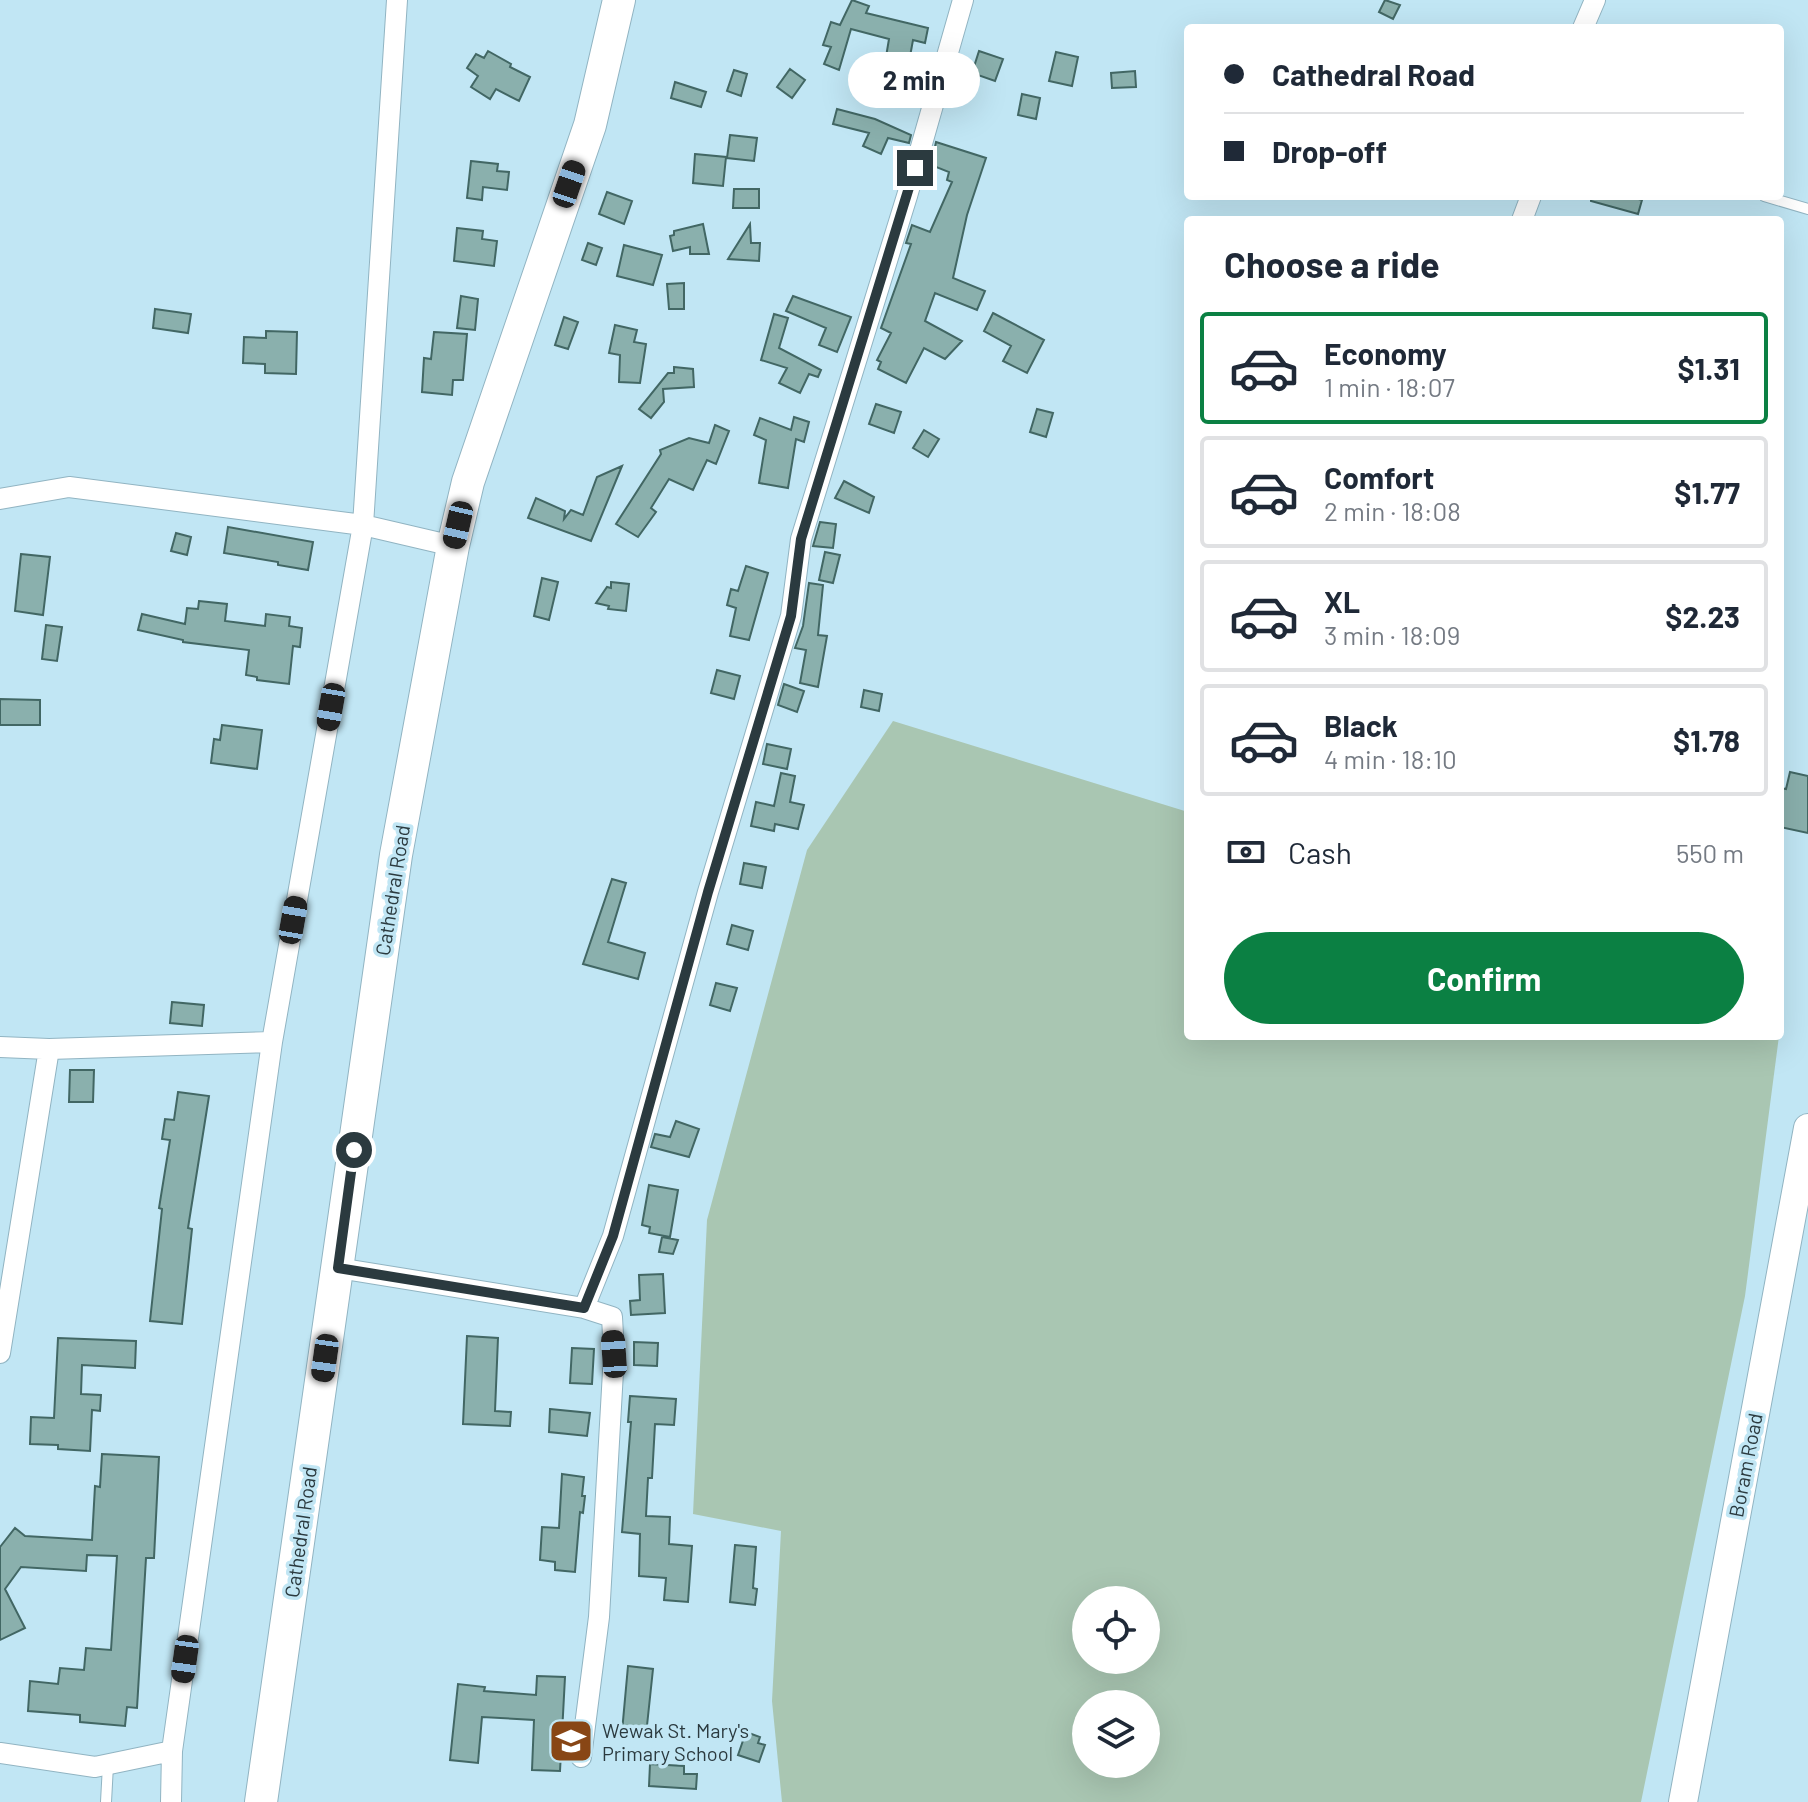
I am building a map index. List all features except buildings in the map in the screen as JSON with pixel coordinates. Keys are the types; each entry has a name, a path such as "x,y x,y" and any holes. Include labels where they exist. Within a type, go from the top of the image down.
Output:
{"main road":[{"name":"Cathedral Road","path":"261,1802 396,855 453,546 468,482 590,125 619,0"}],"street":[{"path":"171,1802 172,1751 272,1042 363,525 397,0"},
{"path":"584,1308 613,1236 708,892 791,616 801,539 907,196 963,0"},
{"path":"1585,24 1595,0"},
{"path":"0,499 69,487 363,525 453,546"},
{"path":"0,1047 49,1049 272,1042"},
{"path":"0,1353 49,1049"},
{"name":"Boram Road","path":"1683,1802 1808,1128"},
{"path":"338,1268 584,1308 612,1317 614,1354 599,1617 581,1757"},
{"path":"0,1753 95,1767 172,1751"}],"lane":[{"path":"1778,200 1808,209"},
{"path":"106,1802 108,1765"}],"green space":[{"path":"893,721 1184,811 1184,1040 1778,1040 1745,1296 1641,1802 782,1802 772,1701 781,1531 693,1514 707,1220 807,850"}],"place":[{"name":"Wewak St. Mary's Primary School","path":"571,1741"}],"route":[{"path":"354,1150 338,1268 584,1308 613,1236 708,892 791,616 801,539 915,168"}]}
